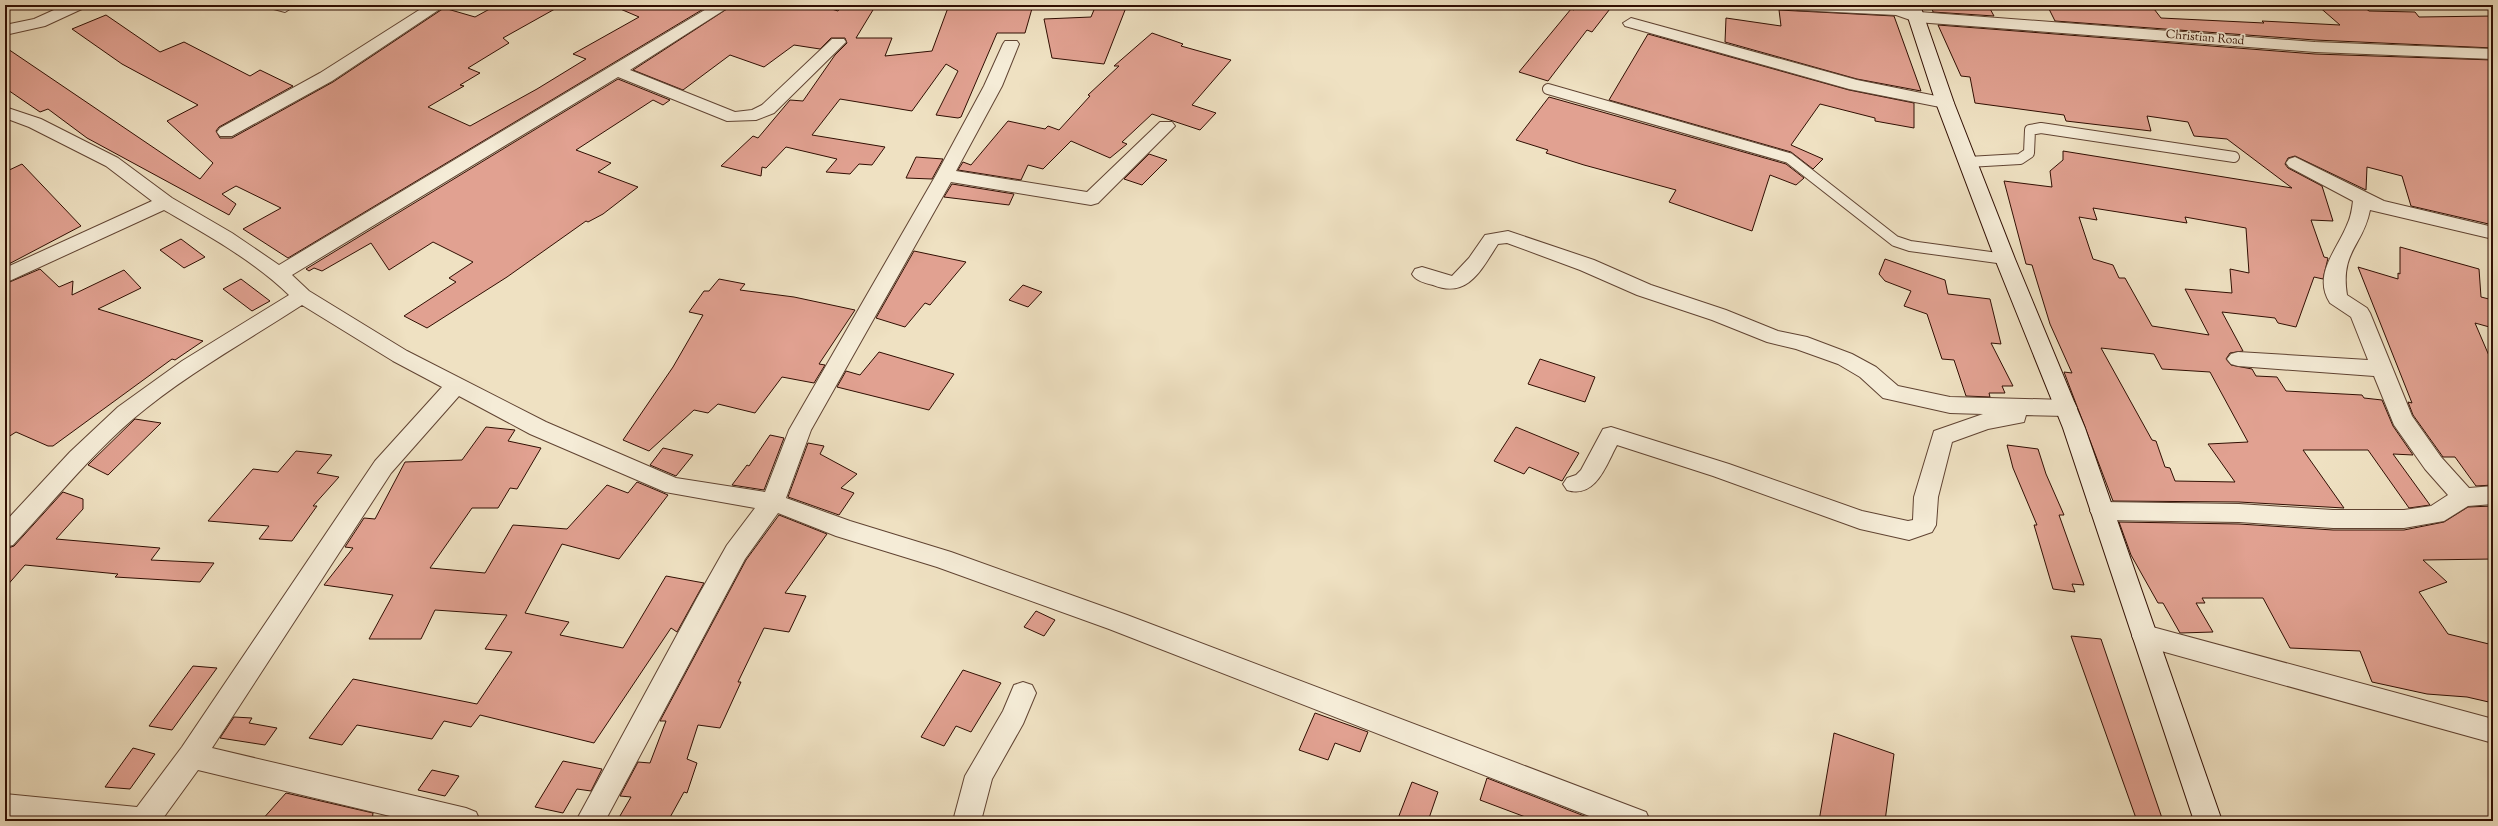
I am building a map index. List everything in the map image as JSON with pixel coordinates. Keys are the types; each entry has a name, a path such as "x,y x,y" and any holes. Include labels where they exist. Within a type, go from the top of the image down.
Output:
{"street":[{"path":"5,30 39,23 78,5"},
{"path":"226,132 326,76 438,5"},
{"path":"279,274 361,222 618,71 724,5"},
{"name":"Christian Road","path":"1797,5 1914,11 2316,47 2493,54"},
{"path":"1914,11 1945,104 2005,260 2066,408 2208,821"},
{"path":"1631,23 1855,85 1945,104"},
{"path":"618,71 733,117 745,118 768,109 838,42"},
{"path":"590,821 736,552 773,502 800,430 945,175 993,86 1011,44"},
{"path":"5,112 34,123 112,162 165,202 224,237 279,274 302,296 400,356 457,384 538,428 673,486 773,502 844,529 942,560 1118,622 1636,821"},
{"path":"945,175 1091,199 1166,126"},
{"path":"2295,162 2363,200 2378,206 2493,232"},
{"path":"2363,200 2356,226 2334,263 2334,280 2337,298 2360,313 2373,348 2384,369 2402,419 2433,463 2463,497"},
{"path":"5,276 165,202"},
{"path":"1422,274 1446,283 1458,282 1476,263 1492,239 1508,237 1587,265 1644,290 1712,312 1774,337 1800,342 1845,359 1868,372 1891,392 1950,405 2066,408"},
{"path":"5,538 88,449 125,414 163,384 302,296"},
{"path":"2238,359 2384,369"},
{"path":"5,807 144,821 192,756 290,604 383,467 457,384"},
{"path":"1575,484 1584,481 1589,476 1610,435 1720,470 1860,520 1909,531 1924,525 1926,497 1942,437 1986,421 2066,408"},
{"path":"2102,511 2238,513 2333,519 2404,519 2436,514 2463,497 2493,495"},
{"path":"2145,636 2493,732"},
{"path":"966,821 979,776 1014,716 1023,692"},
{"path":"192,756 466,821"}],"lane":[{"path":"1548,89 1774,152 1788,158 1896,241 1910,246 2005,260"},
{"path":"1968,162 2020,159 2029,153 2030,130 2041,128 2234,157"}],"building":[{"path":"497,5 562,5 503,38 509,43 468,68 480,73 460,85 464,86 428,107 470,126 537,89 586,59 573,54 639,17 611,5 710,5 288,258 243,229 281,208 236,186 222,194 236,204 229,215 87,138 48,109 40,112 5,88 5,47 200,179 213,163 167,121 198,105 122,64 72,29 106,15 160,52 184,42 250,76 260,70 293,86 219,127 216,131 220,138 232,138 333,82 444,8 475,17"},
{"path":"733,5 819,5 838,11 842,5 876,5 856,38 892,38 885,56 932,51 949,5 1033,5 1025,33 997,33 961,117 958,118 936,115 958,71 946,64 912,111 840,99 812,135 885,147 872,165 859,164 850,174 826,172 837,159 786,147 766,168 762,167 761,176 721,166 753,136 758,138 790,100 803,101 835,55 847,43 845,38 831,38 820,49 794,45 764,67 730,55 683,90 633,70"},
{"path":"1096,5 1127,5 1104,64 1052,58 1044,19 1091,17"},
{"path":"1578,5 1613,5 1592,32 1587,30 1548,81 1519,72 1571,9 1574,10"},
{"path":"1931,5 1988,5 1994,16 1933,12"},
{"path":"2047,5 2151,5 2161,18 2340,25 2317,5 2361,5 2369,11 2415,12 2419,17 2493,16 2493,48 2315,40 2055,21"},
{"path":"1779,10 1894,16 1921,91 1857,79 1725,42 1726,18 1781,26"},
{"path":"1938,25 2315,54 2493,60 2493,225 2411,206 2402,176 2367,167 2366,190 2295,156 2288,158 2285,164 2288,168 2322,186 2333,221 2311,220 2324,257 2328,258 2323,279 2314,277 2296,327 2278,323 2275,318 2222,312 2243,351 2230,353 2226,359 2231,365 2252,369 2256,376 2277,377 2286,391 2362,395 2364,398 2382,400 2393,426 2413,455 2393,454 2430,505 2409,508 2368,450 2303,450 2344,508 2239,502 2113,501 2064,372 2072,373 2050,324 2032,265 2026,264 2004,181 2052,187 2050,171 2063,160 2063,151 2292,188 2227,139 2194,136 2188,122 2147,116 2151,131 2066,121 2064,115 1975,103 1970,77 1961,76","holes":["2093,208 2187,223 2185,217 2246,228 2249,273 2230,269 2232,293 2185,289 2209,335 2152,326 2125,278 2119,278 2113,265 2093,259 2079,217 2097,220","2101,348 2154,354 2162,369 2210,372 2248,442 2208,444 2235,482 2175,481 2170,468 2165,467 2156,441 2152,440"]},
{"path":"1152,33 1183,44 1181,46 1231,60 1192,105 1216,113 1200,130 1152,114 1122,142 1127,144 1110,158 1071,141 1043,169 1028,165 1021,180 958,170 963,162 971,165 1008,121 1045,129 1048,126 1059,130 1090,96 1088,95 1119,66 1114,66"},
{"path":"1648,34 1849,90 1914,103 1914,128 1875,121 1875,118 1820,104 1791,145 1823,159 1813,169 1791,152 1609,100"},
{"path":"618,79 670,100 663,105 653,100 576,150 611,163 598,172 638,187 603,214 588,222 586,221 507,277 427,328 404,316 456,282 449,278 473,262 433,242 389,270 371,243 322,271 314,268 309,271 306,269"},
{"path":"1549,97 1786,164 1804,178 1796,185 1770,175 1752,231 1669,202 1676,190 1584,165 1546,153 1548,150 1516,140"},
{"path":"1149,154 1167,160 1142,185 1124,179"},
{"path":"916,157 943,159 932,179 906,178"},
{"path":"22,164 81,226 5,266 5,172"},
{"path":"952,184 1014,194 1009,205 944,197"},
{"path":"181,239 205,257 184,268 160,250"},
{"path":"2400,247 2479,269 2481,297 2493,300 2493,328 2475,323 2493,365 2493,485 2476,486 2455,457 2443,457 2413,415 2408,402 2412,403 2358,267 2398,279 2398,273 2400,274"},
{"path":"914,251 966,262 930,305 925,303 905,327 876,318"},
{"path":"1885,259 1945,280 1948,294 1990,299 2001,344 1991,343 2013,386 2002,386 2005,393 1989,393 1990,397 1966,396 1954,360 1942,359 1927,314 1904,306 1911,291 1885,281 1879,274"},
{"path":"40,269 59,287 73,281 72,295 124,270 141,288 98,309 203,341 175,360 172,359 53,446 48,446 16,432 5,439 5,284"},
{"path":"241,279 270,301 252,311 223,289"},
{"path":"719,279 745,284 740,290 794,297 855,310 819,364 825,365 814,383 782,377 755,413 718,404 708,413 694,410 649,451 623,440 673,367 703,315 689,312 704,291 709,291"},
{"path":"1023,285 1042,292 1028,307 1009,300"},
{"path":"879,352 954,374 929,410 837,387 846,371 860,375"},
{"path":"1540,359 1595,377 1585,402 1528,384"},
{"path":"135,419 161,423 108,475 88,465"},
{"path":"486,427 515,430 508,441 541,448 517,489 510,488 498,508 472,508 430,568 485,573 513,525 567,529 607,485 628,493 637,482 668,495 619,559 562,544 525,613 569,622 560,635 623,648 666,576 704,583 677,632 671,628 594,743 480,715 471,727 444,721 432,739 357,725 342,745 309,738 353,679 477,704 512,652 485,649 507,615 435,610 421,639 369,639 393,595 324,585 353,548 345,547 364,518 375,519 405,462 462,460"},
{"path":"1516,427 1579,453 1562,481 1529,467 1524,474 1494,461"},
{"path":"770,435 784,438 764,490 732,485 747,465 749,466"},
{"path":"808,443 824,446 820,454 857,474 841,488 854,493 839,515 788,497"},
{"path":"2007,445 2038,449 2046,474 2064,515 2059,515 2084,585 2072,584 2075,592 2053,589 2034,525 2037,525 2013,468"},
{"path":"663,448 693,455 676,476 650,465"},
{"path":"296,451 332,455 317,473 339,477 313,506 317,506 292,541 259,539 269,526 208,521 253,469 278,472"},
{"path":"63,492 83,499 83,509 56,539 160,548 151,560 214,563 200,582 115,577 118,574 25,565 5,588 5,549 14,546"},
{"path":"2493,506 2493,559 2423,560 2447,582 2419,592 2448,634 2493,645 2493,703 2467,697 2427,694 2372,682 2360,651 2290,648 2263,598 2202,598 2205,603 2196,603 2213,632 2180,633 2163,603 2158,603 2131,555 2119,522 2239,524 2333,530 2404,530 2444,522 2468,507"},
{"path":"779,515 827,534 785,593 806,596 789,632 764,628 738,682 741,682 720,728 698,725 687,759 697,763 687,793 684,792 668,821 617,821 631,797 620,796 638,762 650,763 666,721 660,721 746,560"},
{"path":"1036,611 1055,620 1044,636 1024,627"},
{"path":"2071,636 2101,639 2163,821 2137,821"},
{"path":"193,666 217,668 172,730 149,726"},
{"path":"963,670 1001,683 971,732 956,726 944,746 921,737"},
{"path":"1315,713 1368,732 1360,752 1335,743 1328,760 1299,750"},
{"path":"234,717 252,718 249,723 277,728 265,745 220,738"},
{"path":"1834,733 1894,754 1885,821 1819,821"},
{"path":"133,748 155,754 130,789 105,787"},
{"path":"563,761 602,769 591,791 577,789 563,813 535,807"},
{"path":"432,770 459,776 445,796 418,790"},
{"path":"1487,778 1597,821 1536,821 1480,800"},
{"path":"1412,782 1438,792 1428,821 1397,821"},
{"path":"286,793 373,813 372,821 261,821"}]}
